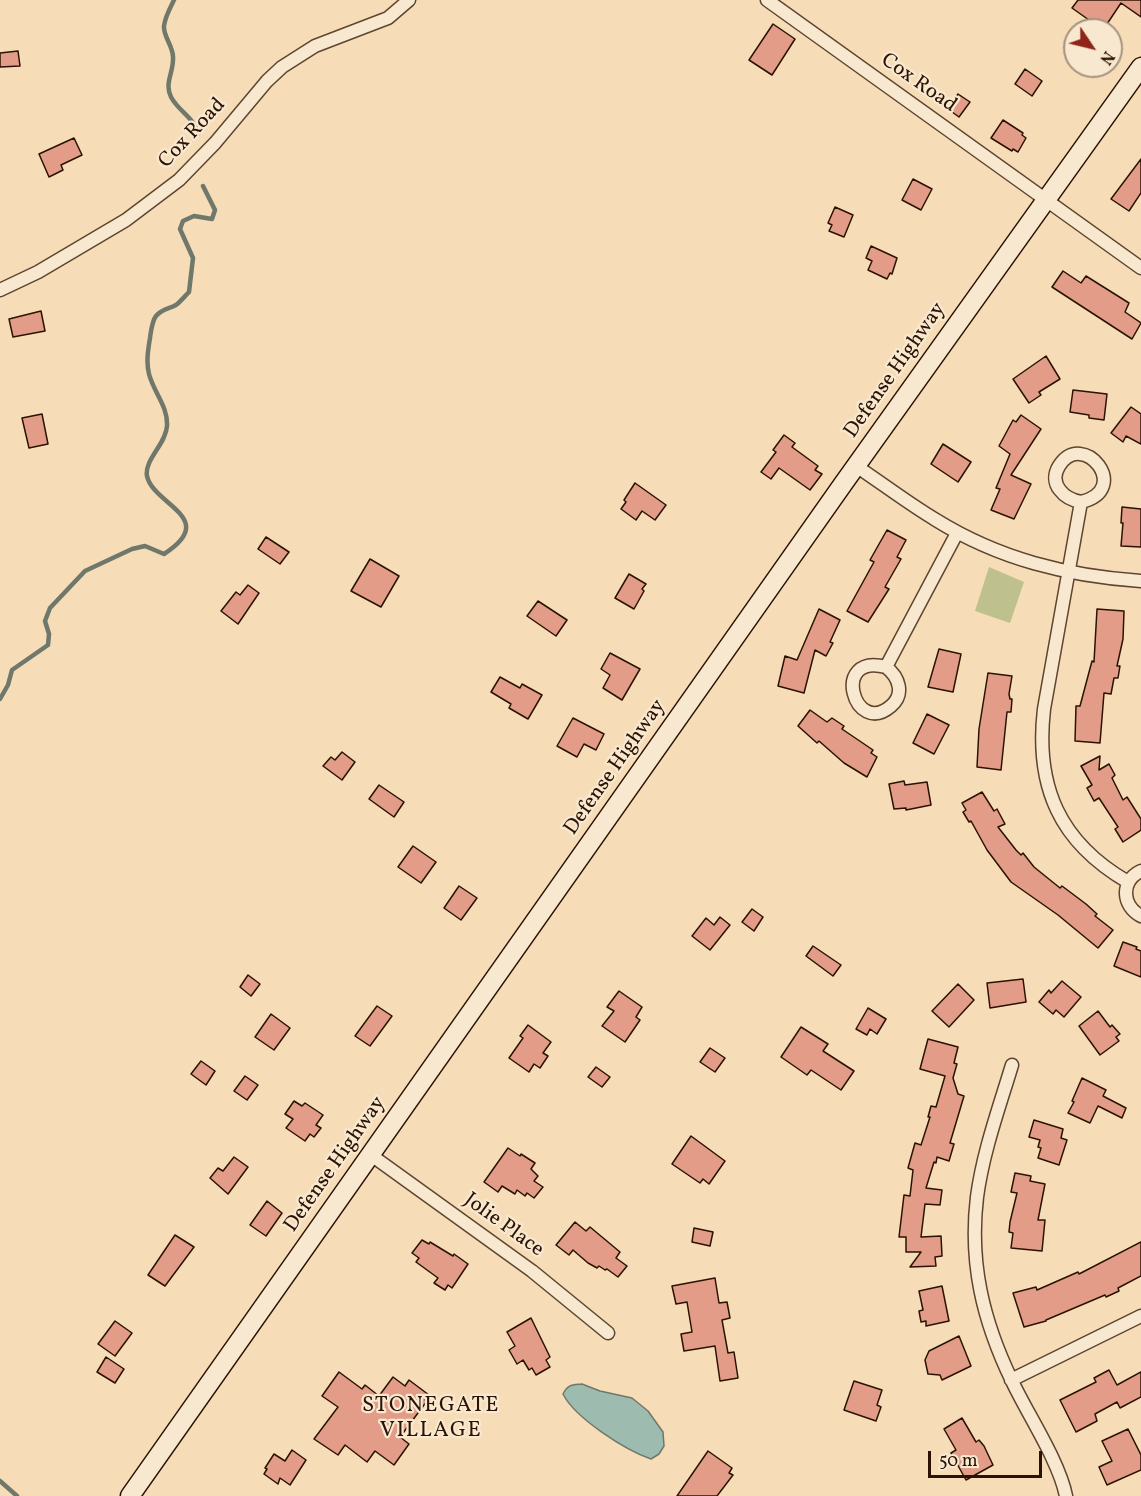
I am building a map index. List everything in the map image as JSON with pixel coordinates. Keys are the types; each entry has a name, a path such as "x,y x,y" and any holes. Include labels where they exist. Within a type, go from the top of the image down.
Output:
{"main road":[{"name":"Defense Highway","path":"130,1496 856,466 1141,67"}],"street":[{"name":"Cox Road","path":"0,290 38,272 126,220 179,180 282,67 315,46 388,18 409,0"},
{"name":"Cox Road","path":"767,0 1141,268"},
{"path":"856,466 957,533 1027,563 1070,572 1141,581"},
{"path":"1081,502 1044,709 1041,756 1047,786 1058,813 1073,837 1090,856 1128,882"},
{"path":"886,667 957,533"},
{"path":"1141,871 1131,877 1125,892 1128,904 1133,911 1141,915"},
{"path":"1012,1065 984,1162 977,1195 975,1226 978,1287 990,1330 1011,1380 1055,1466 1066,1496"},
{"name":"Jolie Place","path":"371,1155 532,1271 608,1333"},
{"path":"1011,1380 1141,1316"}],"green space":[{"path":"989,567 1024,582 1010,623 975,611"}],"shaded area":[{"path":"582,1384 600,1391 632,1398 648,1411 663,1432 664,1446 659,1454 651,1459 640,1455 602,1432 578,1413 563,1394 569,1387"}],"building":[{"path":"1078,0 1141,0 1141,17 1121,3 1111,18 1086,18 1072,8"},
{"path":"773,24 795,39 772,75 749,60"},
{"path":"18,51 20,66 0,67 0,53"},
{"path":"1025,69 1042,81 1032,96 1015,84"},
{"path":"958,94 970,102 959,117 948,109"},
{"path":"1003,120 1023,133 1022,135 1026,138 1018,152 1013,149 1012,151 991,138"},
{"path":"74,138 82,155 61,165 63,170 49,177 39,154"},
{"path":"1141,159 1141,193 1129,211 1111,199"},
{"path":"913,179 932,189 921,210 902,200"},
{"path":"835,207 853,215 844,237 829,231 832,225 828,223"},
{"path":"871,246 897,258 892,274 890,273 887,279 868,270 872,261 866,258"},
{"path":"1063,271 1081,283 1086,276 1129,303 1125,312 1141,323 1132,339 1052,287"},
{"path":"41,311 45,331 13,337 9,319"},
{"path":"1046,356 1060,379 1039,392 1041,395 1029,403 1013,379"},
{"path":"1073,390 1107,394 1104,420 1070,412"},
{"path":"1131,407 1141,414 1141,444 1126,436 1123,442 1111,433"},
{"path":"42,414 48,444 29,448 22,418"},
{"path":"1021,415 1041,429 1011,475 1031,484 1014,519 991,510 1000,489 996,488 1010,454 999,446 1013,420 1016,422"},
{"path":"784,435 795,443 792,447 818,466 815,470 822,474 810,490 779,468 771,479 761,472 776,452 773,450"},
{"path":"943,444 971,462 958,482 931,464"},
{"path":"635,483 666,505 655,520 642,511 636,520 621,509"},
{"path":"1122,507 1141,509 1141,547 1121,546"},
{"path":"887,530 906,540 897,557 901,559 885,587 889,589 868,622 847,611 874,562 870,560"},
{"path":"266,537 289,552 280,564 258,549"},
{"path":"370,559 399,576 381,607 351,591"},
{"path":"629,574 646,584 634,609 615,598"},
{"path":"248,585 259,593 238,624 221,611 236,592 240,595"},
{"path":"538,601 567,620 556,636 527,616"},
{"path":"819,609 840,620 830,642 833,643 826,656 815,650 804,693 778,686 785,656 797,660"},
{"path":"1097,609 1124,611 1123,639 1117,666 1120,666 1118,678 1114,678 1111,694 1104,693 1100,743 1075,741 1076,706 1080,706 1092,661 1094,662"},
{"path":"939,649 961,654 953,692 928,687"},
{"path":"610,653 640,669 622,700 603,688 610,675 601,669"},
{"path":"988,673 1012,676 1009,694 1012,699 1011,712 1007,712 1001,770 977,767 979,729"},
{"path":"500,677 520,688 522,684 542,695 528,719 509,708 511,704 491,692"},
{"path":"810,710 827,722 832,718 844,726 842,729 873,750 871,753 877,757 867,777 844,763 798,726"},
{"path":"927,714 949,725 934,754 913,743"},
{"path":"573,718 604,734 596,750 584,744 577,757 557,746"},
{"path":"342,752 355,762 342,780 323,766 331,757 335,760"},
{"path":"1100,756 1099,770 1109,764 1115,775 1112,778 1123,800 1127,797 1141,819 1141,830 1123,842 1115,829 1118,827 1099,798 1094,801 1087,788 1092,785 1081,766"},
{"path":"904,781 905,785 927,782 931,805 906,810 906,808 894,809 889,784"},
{"path":"379,785 404,802 394,817 369,799"},
{"path":"982,792 994,811 997,809 1005,824 998,827 1016,850 1021,855 1023,853 1034,867 1060,888 1062,886 1086,904 1097,914 1095,916 1113,930 1098,948 1058,915 1011,882 987,850 971,821 969,822 963,812 966,810 962,803"},
{"path":"413,846 436,862 421,883 398,867"},
{"path":"459,886 477,898 461,920 444,908"},
{"path":"752,909 763,917 754,931 742,922"},
{"path":"720,917 730,925 710,950 692,936 706,918 714,925"},
{"path":"1123,942 1141,951 1141,977 1114,966"},
{"path":"813,946 841,965 833,976 806,956"},
{"path":"248,975 260,984 251,996 240,987"},
{"path":"1023,979 1026,1002 990,1008 987,983"},
{"path":"1062,981 1081,997 1064,1017 1056,1010 1053,1014 1039,1002 1049,990 1051,993"},
{"path":"958,984 974,1000 949,1027 932,1011"},
{"path":"619,991 642,1007 636,1017 640,1020 625,1042 602,1026 614,1011 607,1007"},
{"path":"377,1006 392,1016 370,1046 355,1036"},
{"path":"868,1008 886,1019 877,1034 870,1029 867,1035 856,1029"},
{"path":"1098,1011 1110,1027 1112,1025 1120,1034 1116,1037 1119,1041 1100,1055 1079,1026"},
{"path":"271,1014 290,1028 274,1050 255,1037"},
{"path":"528,1025 551,1042 543,1053 548,1056 540,1068 534,1064 529,1072 509,1058 523,1038 520,1036"},
{"path":"801,1027 828,1044 823,1051 854,1071 841,1090 811,1070 807,1075 781,1057"},
{"path":"928,1039 958,1047 953,1078 958,1094 964,1096 950,1143 954,1144 949,1161 937,1157 926,1188 942,1190 940,1205 925,1204 921,1237 941,1236 942,1256 935,1257 936,1266 910,1267 921,1252 906,1252 906,1237 899,1237 904,1195 910,1196 913,1170 908,1168 915,1143 921,1145 931,1106 936,1107 945,1076 920,1069"},
{"path":"710,1048 725,1058 715,1072 700,1062"},
{"path":"201,1061 215,1071 206,1085 191,1074"},
{"path":"596,1067 610,1077 602,1087 588,1077"},
{"path":"245,1076 258,1085 247,1100 234,1091"},
{"path":"1082,1078 1106,1090 1103,1096 1126,1108 1122,1118 1098,1106 1090,1123 1068,1113"},
{"path":"294,1101 302,1106 305,1103 323,1115 316,1125 321,1128 314,1137 310,1134 305,1141 286,1128 293,1119 285,1114"},
{"path":"1034,1120 1063,1129 1061,1138 1067,1140 1059,1165 1038,1158 1041,1148 1038,1147 1040,1140 1029,1137"},
{"path":"691,1136 725,1161 709,1184 703,1179 700,1183 672,1164"},
{"path":"508,1148 535,1163 531,1169 538,1176 534,1181 543,1187 534,1198 527,1193 525,1196 517,1190 515,1194 502,1186 498,1192 484,1182"},
{"path":"234,1157 248,1167 228,1194 210,1178 218,1168 223,1171"},
{"path":"1015,1173 1031,1176 1030,1181 1045,1184 1038,1220 1045,1220 1042,1251 1011,1248 1013,1233 1009,1232 1010,1222 1017,1193 1011,1192"},
{"path":"267,1201 282,1213 266,1236 250,1225"},
{"path":"575,1222 586,1231 590,1227 620,1252 616,1258 627,1266 618,1277 607,1269 599,1266 597,1268 588,1263 573,1250 569,1255 556,1245"},
{"path":"694,1228 713,1232 710,1246 692,1242"},
{"path":"175,1235 194,1247 165,1286 148,1275"},
{"path":"422,1240 429,1244 430,1242 453,1256 454,1254 468,1264 452,1288 448,1285 445,1290 434,1283 438,1278 416,1262 419,1258 412,1253"},
{"path":"1141,1242 1141,1276 1106,1297 1105,1295 1046,1321 1024,1327 1013,1293 1036,1287 1037,1290 1078,1272 1079,1274"},
{"path":"715,1278 719,1303 727,1302 730,1318 722,1320 728,1353 734,1352 738,1378 720,1381 715,1346 684,1351 681,1334 692,1332 687,1302 676,1304 672,1286"},
{"path":"942,1286 949,1321 926,1326 926,1321 921,1322 919,1311 923,1310 919,1291"},
{"path":"531,1318 550,1357 546,1360 550,1367 536,1375 532,1368 529,1370 523,1360 517,1364 509,1350 515,1346 507,1332"},
{"path":"115,1321 132,1333 115,1356 98,1344"},
{"path":"959,1336 971,1366 942,1380 940,1375 928,1374 925,1360 929,1351"},
{"path":"106,1357 124,1369 115,1383 97,1372"},
{"path":"1109,1370 1117,1385 1141,1372 1141,1397 1120,1408 1117,1402 1095,1414 1097,1421 1076,1432 1060,1400 1096,1382 1094,1378"},
{"path":"339,1372 362,1389 365,1385 379,1396 393,1377 405,1386 409,1380 429,1395 400,1437 409,1444 394,1465 375,1451 367,1462 345,1445 338,1455 314,1439 338,1407 322,1396"},
{"path":"854,1381 882,1390 877,1405 881,1407 876,1421 844,1410"},
{"path":"962,1418 976,1442 979,1440 984,1446 993,1465 966,1480 951,1453 956,1450 944,1429"},
{"path":"1128,1429 1141,1455 1141,1470 1107,1485 1099,1467 1112,1461 1102,1441"},
{"path":"292,1450 306,1460 290,1485 280,1478 278,1484 264,1474 274,1454 285,1461"},
{"path":"708,1451 732,1468 729,1473 733,1475 717,1496 677,1496"}],"waterway":[{"path":"174,0 164,26 173,57 168,87 174,102 193,123 198,134"},
{"path":"0,699 8,685 12,670 48,645 49,634 45,621 50,608 85,571 132,549 145,546 164,554 180,542 186,531 185,521 179,512 160,495 147,476 149,464 166,433 167,426 163,406 149,374 148,356 151,329 156,316 176,305 189,292 193,258 180,229 183,221 194,216 212,219 215,210 203,186"},
{"path":"0,1481 17,1496"}],"district":[{"name":"STONEGATE VILLAGE","path":"431,1420"}]}
